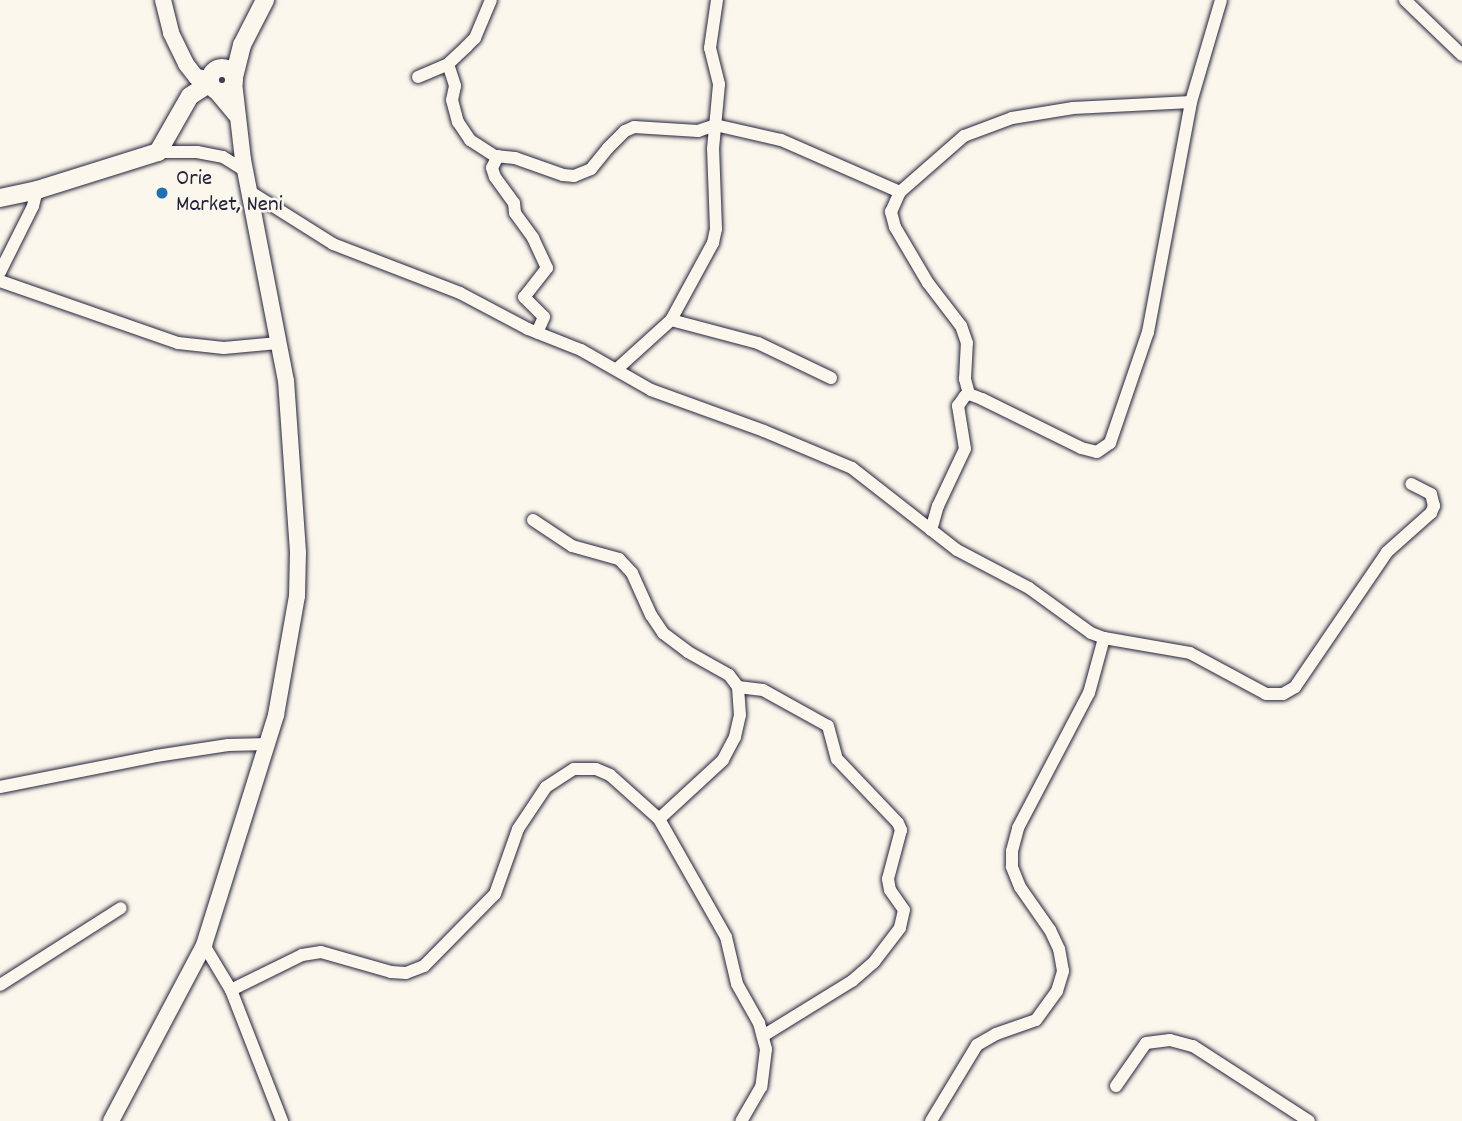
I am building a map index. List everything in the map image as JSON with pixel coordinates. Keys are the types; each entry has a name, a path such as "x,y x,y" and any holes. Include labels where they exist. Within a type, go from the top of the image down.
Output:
{"main road":[{"path":"0,198 37,190 158,152 190,96 220,80 265,0"}],"street":[{"path":"111,1121 204,945 268,744 290,646 297,585 286,381 244,170 236,115 220,80 196,77 186,64 171,33 163,0"},
{"path":"418,77 448,64 475,38 491,0"},
{"path":"617,369 671,320 709,250 716,229 713,149 719,85 710,48 717,0"},
{"path":"1191,102 1073,108 1012,118 964,136 900,192 891,212 895,227 928,284 961,326 967,343 965,379 969,394 1081,448 1097,453 1110,443 1149,332 1191,102 1221,0"},
{"path":"1405,0 1462,55"},
{"path":"448,64 455,86 452,100 458,122 470,140 498,156 516,158 563,175 574,176 591,169 625,131 634,127 698,131 715,125 782,140 900,192"},
{"path":"158,152 197,152 223,157 244,170"},
{"path":"498,156 492,168 495,177 514,203 521,225 534,238 545,260 547,270 524,297 544,317 537,333"},
{"path":"0,271 33,206 37,190"},
{"path":"249,191 333,244 460,293 537,333 617,369 651,390 764,431 852,468 957,550 1029,588 1077,624 1104,638 1190,653 1266,694 1275,696 1290,691 1387,552 1431,513 1434,506 1431,494 1411,484"},
{"path":"0,281 178,343 224,348 278,343"},
{"path":"671,320 758,344 831,378"},
{"path":"931,530 938,506 965,449 958,406 960,400 969,394"},
{"path":"533,520 572,546 619,559 632,573 651,615 663,633 688,652 729,675 738,687 740,715 735,737 723,760 659,819"},
{"path":"931,1121 977,1045 996,1034 1036,1020 1057,991 1062,971 1059,949 1051,930 1020,887 1012,867 1012,851 1018,828 1089,693 1104,638"},
{"path":"738,687 763,690 828,726 837,759 898,823 901,830 888,879 890,890 904,910 900,928 874,962 852,981 763,1036"},
{"path":"0,787 156,756 228,745 268,744"},
{"path":"231,990 302,955 321,952 391,972 407,973 424,966 495,894 509,848 531,806 547,786 574,769 585,766 610,775 659,819 720,923 737,984 763,1036 766,1049 761,1087 741,1121"},
{"path":"0,985 121,908"},
{"path":"204,945 231,990 282,1121"},
{"path":"1116,1086 1146,1043 1170,1040 1193,1046 1309,1121"}],"place":[{"name":"Orie Market, Neni","path":"162,193"}]}
